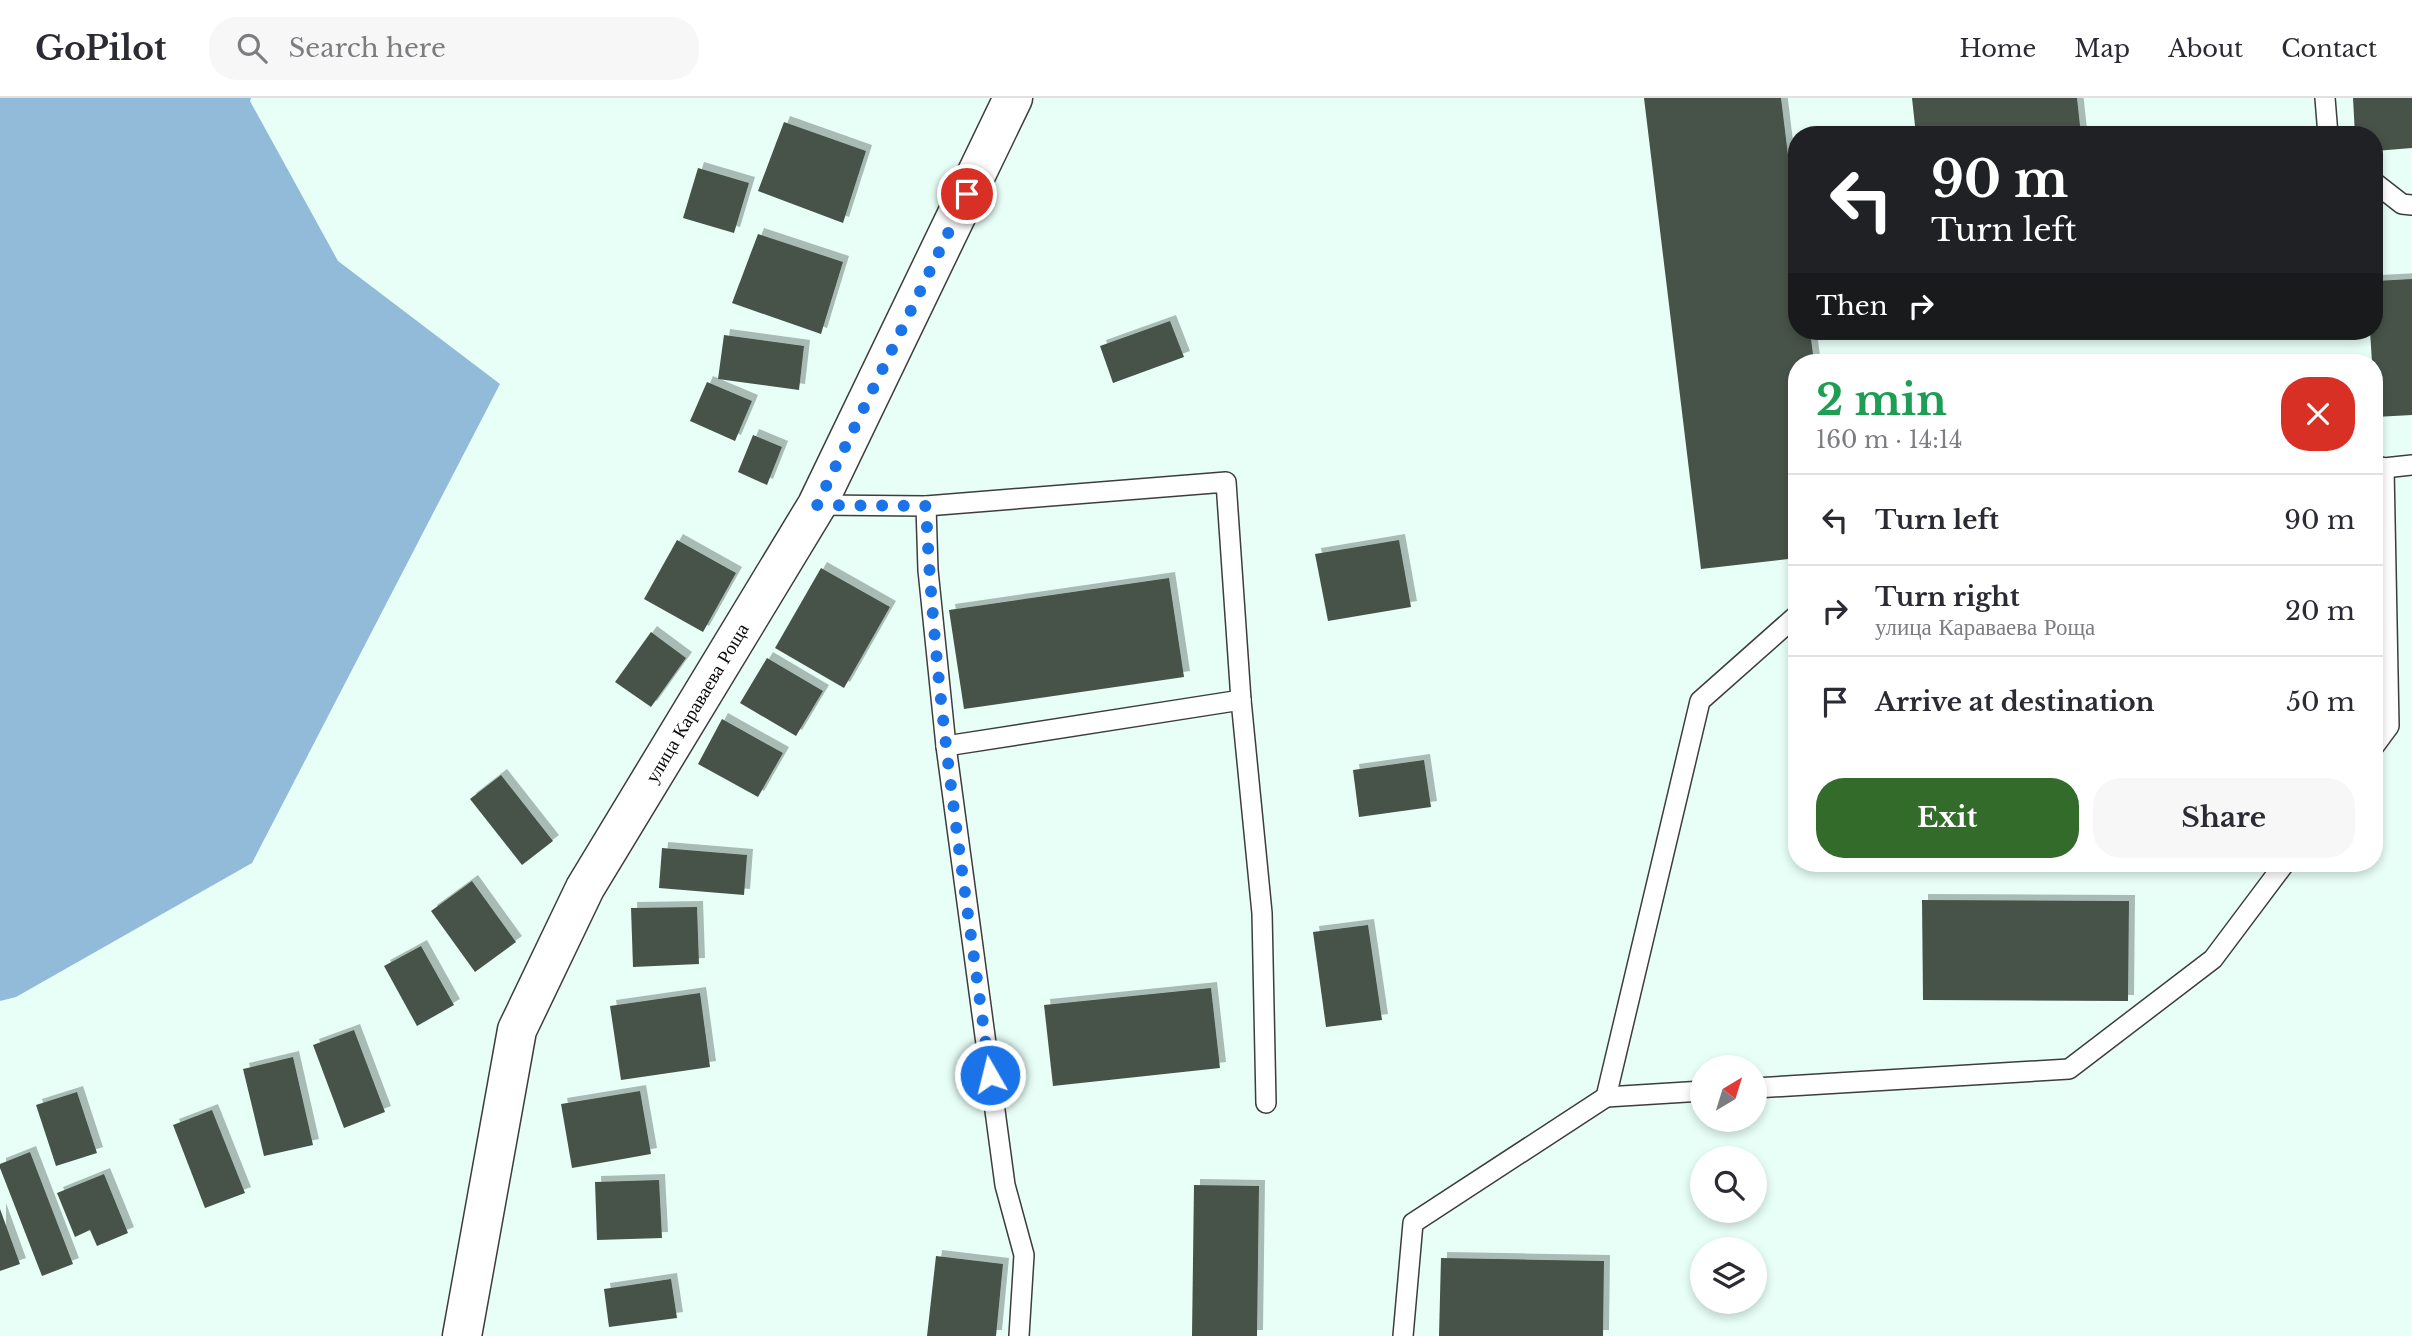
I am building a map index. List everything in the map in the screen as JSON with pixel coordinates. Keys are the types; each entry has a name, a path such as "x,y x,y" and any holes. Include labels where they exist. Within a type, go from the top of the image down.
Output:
{"street":[{"name":"улица Караваева Роща","path":"462,1336 517,1030 585,888 817,505 1013,98"}],"lane":[{"path":"2325,98 2327,126"},
{"path":"2383,189 2402,204 2412,205"},
{"path":"2383,466 2412,465"},
{"path":"817,505 926,506 1226,482 1241,700 1262,913 1266,1102"},
{"path":"926,506 928,570 946,746 1005,1185 1024,1255 1019,1336"},
{"path":"2383,553 2389,726 2383,734"},
{"path":"1606,1097 1700,701 1788,623"},
{"path":"946,746 1241,700"},
{"path":"1768,1087 2069,1069 2213,959 2278,872"},
{"path":"1404,1336 1413,1223 1606,1097 1690,1092"}],"shaded area":[{"path":"0,98 251,98 250,101 338,261 500,384 252,863 16,997 0,1001"}],"building":[{"path":"1644,98 1781,98 1788,155 1788,340 1811,340 1813,354 1788,354 1788,559 1701,569"},
{"path":"1912,98 2077,98 2080,126 1915,126"},
{"path":"2353,98 2412,98 2412,148 2383,150 2383,126 2355,126"},
{"path":"784,122 866,151 843,223 758,191"},
{"path":"698,168 749,183 734,233 683,218"},
{"path":"758,234 843,262 821,334 732,303"},
{"path":"2412,279 2412,415 2383,417 2383,354 2371,354 2371,340 2383,340 2383,281"},
{"path":"1170,321 1184,357 1113,383 1100,346"},
{"path":"724,335 804,346 799,390 718,379"},
{"path":"707,382 752,401 735,441 690,421"},
{"path":"753,435 782,447 767,485 738,472"},
{"path":"677,540 736,573 703,632 644,599"},
{"path":"1399,540 1411,607 1328,621 1315,554"},
{"path":"821,568 890,607 844,688 775,648"},
{"path":"1169,578 1184,677 964,709 949,610"},
{"path":"651,632 686,658 651,707 615,682"},
{"path":"767,658 823,691 796,736 740,703"},
{"path":"722,719 783,753 758,797 698,764"},
{"path":"1424,760 1431,807 1359,817 1353,770"},
{"path":"501,775 553,841 522,865 470,799"},
{"path":"662,848 747,855 744,895 659,888"},
{"path":"472,881 516,942 475,972 431,911"},
{"path":"1922,900 2129,901 2128,1001 1923,1000"},
{"path":"697,907 699,964 633,967 631,908"},
{"path":"1368,925 1382,1020 1326,1027 1313,932"},
{"path":"421,946 454,1005 417,1026 384,966"},
{"path":"1211,988 1220,1068 1053,1086 1044,1005"},
{"path":"700,993 710,1067 621,1080 610,1006"},
{"path":"354,1030 385,1112 344,1128 313,1045"},
{"path":"293,1057 313,1145 264,1156 243,1069"},
{"path":"640,1091 651,1154 572,1168 561,1104"},
{"path":"77,1092 97,1153 56,1166 36,1105"},
{"path":"212,1110 245,1193 205,1208 173,1125"},
{"path":"30,1152 73,1264 42,1276 0,1168 0,1164"},
{"path":"104,1174 128,1233 97,1246 90,1230 75,1237 57,1193"},
{"path":"659,1180 662,1238 597,1240 595,1182"},
{"path":"1194,1185 1259,1186 1257,1336 1192,1336"},
{"path":"0,1209 20,1264 0,1271"},
{"path":"936,1256 1003,1264 996,1336 927,1336"},
{"path":"1441,1258 1604,1261 1603,1336 1439,1336"},
{"path":"671,1279 677,1318 609,1327 604,1289"}],"route":[{"path":"967,194 817,505 926,506 928,570 946,746 990,1075"}]}
